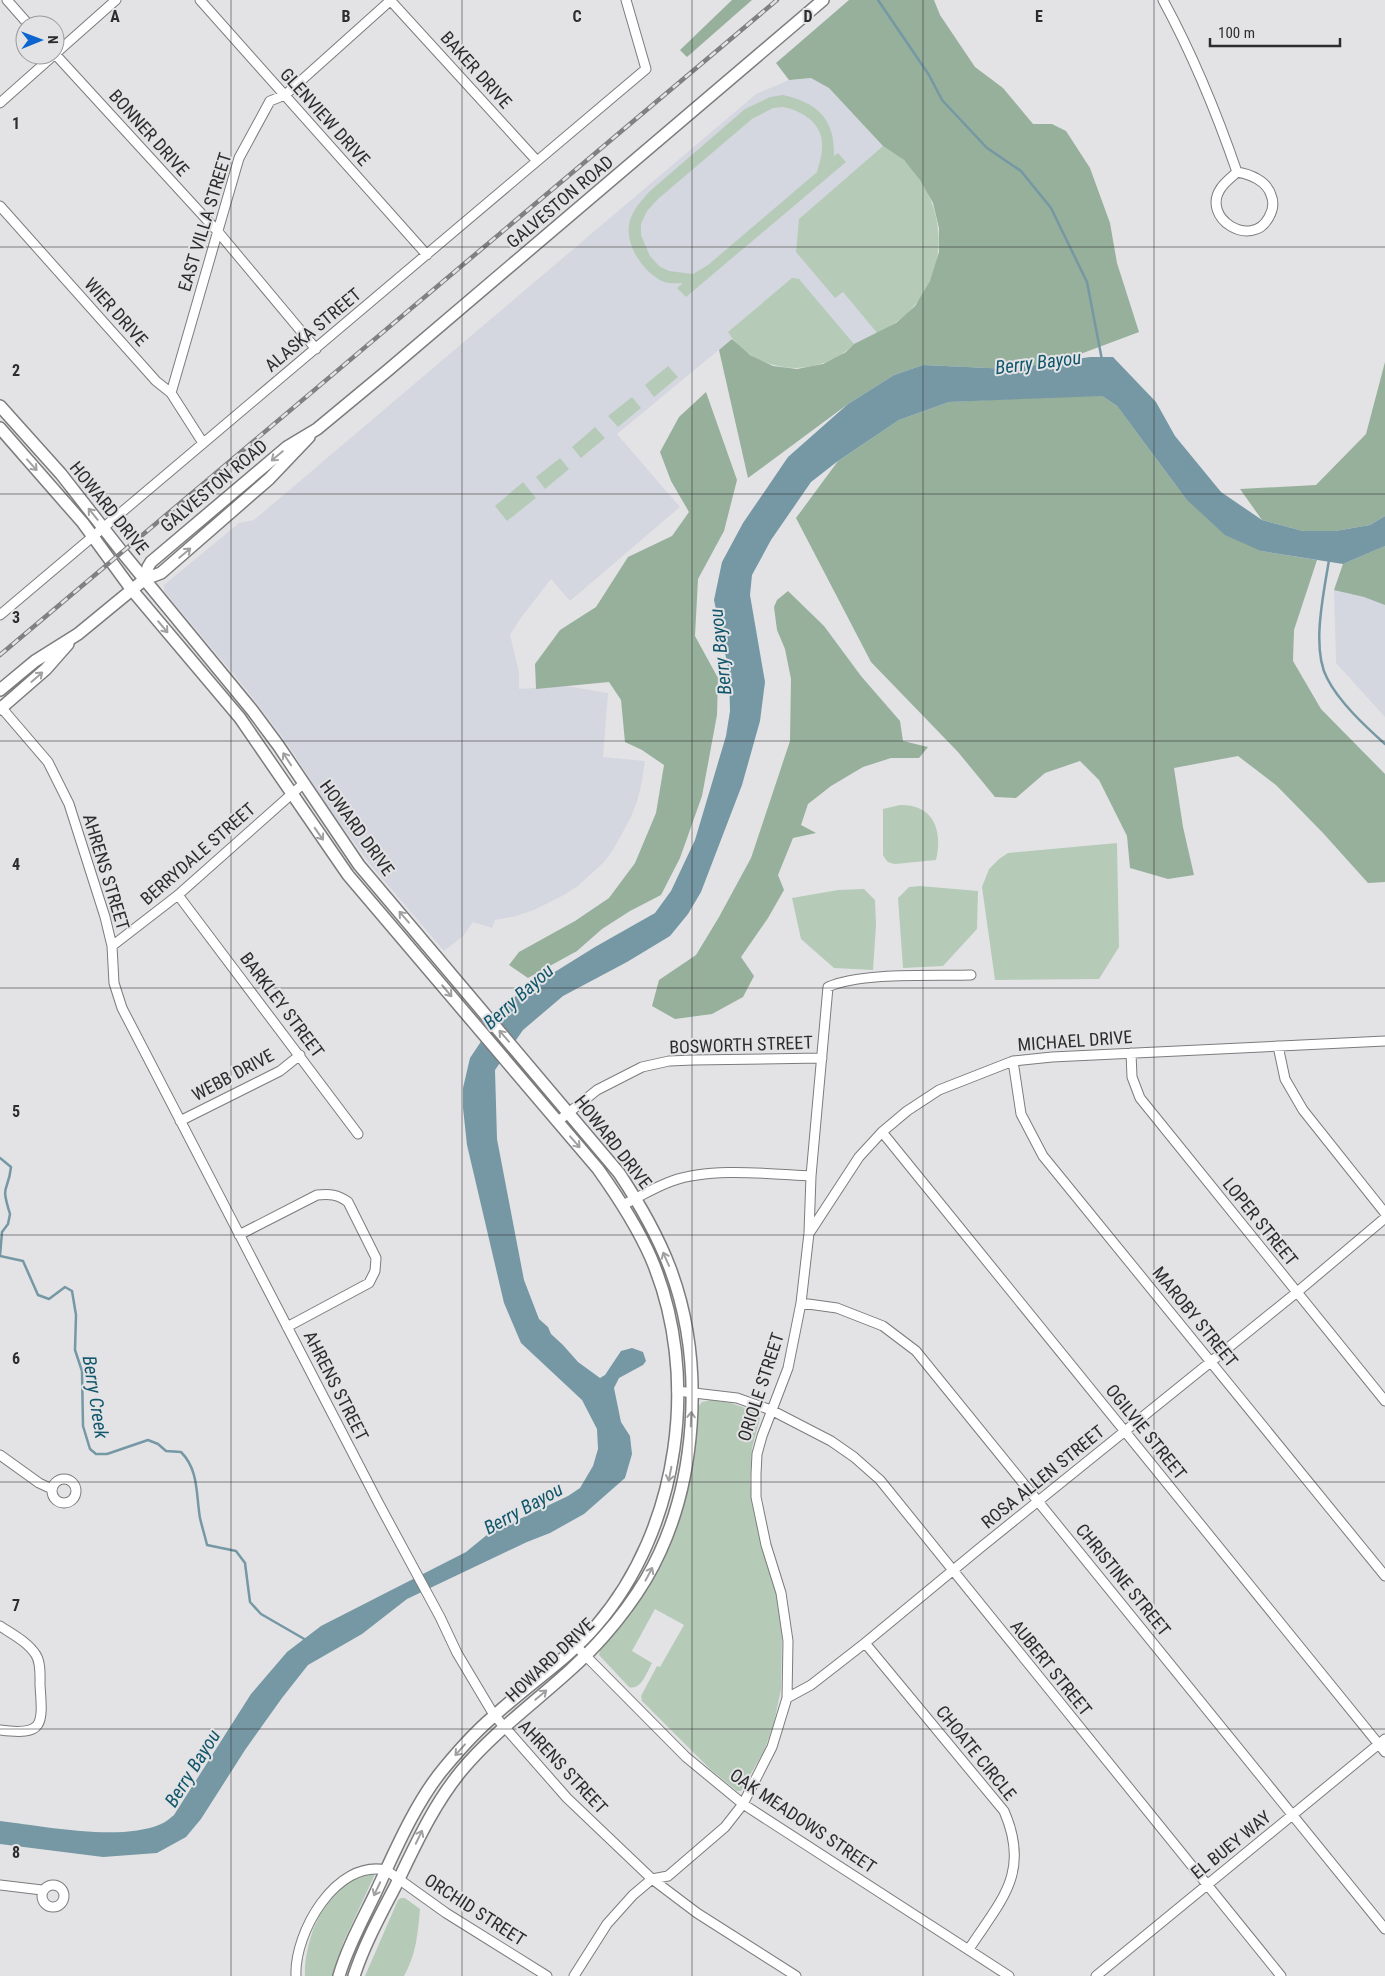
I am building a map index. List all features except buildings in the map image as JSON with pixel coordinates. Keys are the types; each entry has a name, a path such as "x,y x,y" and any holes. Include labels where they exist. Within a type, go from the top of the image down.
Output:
{"main road":[{"name":"GALVESTON ROAD","path":"145,579 151,562 287,447 317,429 823,0"},
{"name":"HOWARD DRIVE","path":"0,406 60,474 236,690 278,745 359,865 436,954 619,1174 636,1198 669,1266 678,1294 688,1350 692,1392 688,1459 676,1509 658,1556 634,1599 586,1656 504,1726 476,1754 449,1787 420,1834 366,1946 354,1976"},
{"name":"HOWARD DRIVE","path":"0,428 83,523 132,590 258,743 348,875 598,1169 623,1205 651,1258 664,1298 672,1332 676,1361 677,1391 673,1458 654,1530 631,1578 596,1626 576,1646 494,1715 443,1769 410,1822 350,1946 339,1976"},
{"name":"GALVESTON ROAD","path":"0,690 35,661 78,634 145,579 161,573 294,456 317,429"},
{"path":"247,481 256,491"},
{"name":"GALVESTON ROAD","path":"0,708 46,669 78,634"},
{"path":"224,700 236,690"},
{"path":"348,875 359,865"},
{"path":"424,964 436,954"},
{"path":"664,1298 678,1294"},
{"path":"662,1503 676,1509"}],"street":[{"path":"8,0 21,15"},
{"path":"65,45 116,0"},
{"name":"GLENVIEW DRIVE","path":"200,0 427,255"},
{"name":"EAST VILLA STREET","path":"171,394 239,158 270,102 284,95 391,0"},
{"name":"BAKER DRIVE","path":"391,0 537,161"},
{"name":"ALASKA STREET","path":"0,615 646,69 626,0"},
{"path":"1163,0 1184,36 1204,80 1238,172"},
{"path":"0,103 43,65"},
{"name":"BONNER DRIVE","path":"65,65 218,233 316,349"},
{"path":"1238,172 1264,183 1272,196 1272,209 1267,220 1258,228 1252,230 1240,231 1230,227 1222,220 1217,210 1217,199 1221,188 1238,172"},
{"name":"WIER DRIVE","path":"0,206 156,381 171,394 203,443"},
{"name":"AHRENS STREET","path":"0,708 48,762 69,804 105,917 112,946 114,983 122,1008 440,1617 457,1653 494,1715 567,1798 652,1879 697,1913 796,1976"},
{"name":"BERRYDALE STREET","path":"112,946 178,896 303,784"},
{"name":"BARKLEY STREET","path":"178,896 300,1054 358,1134"},
{"name":"ORIOLE STREET","path":"574,1976 607,1924 633,1895 652,1879 668,1876 725,1827 743,1804 772,1747 787,1698 788,1642 781,1593 766,1545 756,1497 757,1454 771,1410 788,1368 801,1303 809,1233 811,1176 828,987 838,983 884,977 971,975"},
{"name":"MICHAEL DRIVE","path":"809,1233 859,1157 882,1132 907,1111 939,1090 1013,1061 1131,1053 1385,1041"},
{"path":"1278,1046 1285,1079 1303,1110 1385,1213"},
{"name":"LOPER STREET","path":"1131,1053 1132,1077 1140,1098 1385,1401"},
{"name":"WEBB DRIVE","path":"180,1121 280,1071 300,1054"},
{"name":"BOSWORTH STREET","path":"557,1122 597,1090 642,1067 669,1061 822,1058"},
{"name":"MAROBY STREET","path":"1013,1061 1021,1114 1043,1156 1385,1576"},
{"name":"OGILVIE STREET","path":"882,1132 1125,1432 1383,1745"},
{"path":"623,1205 672,1181 689,1176 726,1173 811,1176"},
{"path":"239,1235 317,1195 331,1194 339,1196 348,1202 376,1258 375,1271 369,1283 287,1327"},
{"name":"ROSA ALLEN STREET","path":"787,1698 811,1685 866,1643 1037,1501 1296,1293 1385,1218"},
{"name":"CHRISTINE STREET","path":"801,1303 837,1308 884,1326 916,1351 1385,1929"},
{"name":"AUBERT STREET","path":"677,1391 737,1398 771,1410 831,1441 854,1457 880,1480 1281,1976"},
{"path":"0,1455 39,1483 52,1489"},
{"path":"0,1626 31,1648 38,1657 42,1713 37,1726 30,1732 21,1733 0,1730"},
{"name":"CHOATE CIRCLE","path":"866,1643 1004,1811 1011,1828 1016,1856 1009,1888 969,1949"},
{"name":"OAK MEADOWS STREET","path":"576,1646 686,1757 743,1804 1010,1976"},
{"name":"EL BUEY WAY","path":"1096,1976 1383,1745"},
{"path":"296,1976 301,1942 314,1912 339,1883 365,1870 386,1870"},
{"name":"ORCHID STREET","path":"386,1870 440,1909 547,1976"},
{"path":"0,1885 42,1890"}],"shaded area":[{"path":"811,78 829,88 883,146 904,160 896,323 846,352 732,339 617,434 680,507 570,601 551,579 510,635 519,672 519,689 566,686 608,693 603,757 645,761 637,802 613,850 604,862 579,885 534,910 495,920 492,928 473,922 463,936 444,951 369,863 328,807 286,742 245,688 164,591 164,585 239,523 254,520 756,94 789,80"},
{"path":"1385,546 1385,717 1336,663 1334,590 1343,564"}],"green space":[{"path":"732,0 752,0 687,57 680,50"},
{"path":"849,0 934,0 940,15 975,67 1003,88 1033,124 1052,124 1066,131 1090,168 1110,223 1117,263 1139,332 1059,362 1010,369 923,365 894,375 848,404 748,478 719,350 732,339 750,355 773,366 797,369 823,364 846,352 854,344 896,323 915,306 930,281 939,252 939,228 933,203 920,180 904,160 883,146 829,88 811,78 789,80 776,63"},
{"path":"783,95 795,98 815,108 828,123 834,143 834,156 838,153 846,162 686,297 677,288 683,283 666,283 656,278 636,256 629,238 630,220 638,204 650,191 745,109 770,97","holes":["783,107 805,115 820,132 822,151 817,172 708,265 693,274 669,271 659,266 650,256 641,235 641,224 647,211 658,199 752,119 773,108"]},
{"path":"883,146 905,161 918,177 928,194 935,213 938,232 938,252 934,271 926,289 914,306 902,318 878,334 843,292 835,298 796,252 799,219"},
{"path":"792,278 799,279 854,344 840,355 823,363 806,367 788,368 771,364 755,357 740,347 728,332"},
{"path":"1385,362 1385,516 1370,525 1335,531 1303,531 1262,520 1240,489 1316,485 1366,434"},
{"path":"668,366 678,377 654,397 645,385"},
{"path":"706,392 737,480 724,531 698,579 695,636 718,678 717,715 702,796 680,858 661,895 630,911 602,929 577,951 528,978 509,965 519,952 575,921 609,898 635,863 656,813 664,765 642,750 625,742 621,700 609,682 536,689 535,664 560,630 596,607 628,557 672,536 689,512 671,481 660,452 679,417"},
{"path":"1084,395 1102,396 1117,406 1186,499 1261,551 1317,560 1294,630 1293,661 1321,709 1385,774 1385,882 1368,883 1276,785 1238,756 1174,768 1183,827 1194,875 1168,879 1130,868 1127,836 1099,780 1080,761 1045,773 1016,798 995,797 958,752 871,662 796,518 838,461 899,420 949,402"},
{"path":"632,397 641,408 618,427 608,416"},
{"path":"595,427 605,438 581,458 572,447"},
{"path":"560,458 569,469 545,489 536,477"},
{"path":"523,482 536,498 507,521 495,506"},
{"path":"1385,546 1385,605 1364,597 1334,590 1343,564"},
{"path":"788,591 824,626 861,676 900,721 903,741 928,747 919,758 891,758 863,767 831,786 808,804 801,825 816,833 793,838 778,875 784,890 768,918 741,957 754,976 743,997 712,1014 675,1019 652,1006 659,980 696,955 719,917 751,858 790,741 791,679 785,649 777,630 774,607 777,600"},
{"path":"900,805 921,809 933,821 938,839 936,860 895,864 885,859 883,855 883,809"},
{"path":"1117,843 1119,947 1099,979 995,980 982,887 989,869 1008,853"},
{"path":"920,886 978,891 977,929 943,966 903,968 898,898 909,887"},
{"path":"864,889 875,900 876,925 873,970 834,968 801,939 792,898 838,890"},
{"path":"711,1400 731,1403 751,1410 757,1413 760,1418 752,1448 750,1481 754,1513 776,1594 782,1634 781,1689 774,1723 764,1751 741,1791 737,1791 710,1769 642,1701 641,1696 657,1666 660,1667 684,1625 655,1609 632,1651 652,1663 643,1680 637,1686 629,1687 599,1655 600,1649 626,1619 646,1589 682,1507 688,1483 697,1408 702,1402"},
{"path":"376,1872 344,1941 332,1976 305,1976 305,1962 310,1939 321,1913 338,1892 351,1880 364,1873"},
{"path":"405,1898 420,1909 416,1944 408,1968 404,1976 365,1976 398,1900"}],"water":[{"name":"Berry Bayou","path":"1090,357 1113,357 1156,402 1175,436 1221,492 1262,520 1303,531 1335,531 1370,525 1385,516 1385,546 1343,564 1261,551 1225,535 1186,499 1117,406 1102,396 949,402 899,420 838,461 811,482 771,540 752,575 750,595 765,682 760,721 742,785 701,892 688,914 670,936 627,962 563,996 523,1030 495,1070 497,1139 524,1280 539,1319 578,1362 600,1378 605,1375 621,1351 632,1348 643,1352 646,1361 643,1365 619,1378 614,1388 621,1422 630,1436 632,1454 625,1478 584,1514 550,1533 407,1599 362,1634 308,1665 245,1750 201,1819 186,1837 157,1853 103,1857 0,1844 0,1821 59,1829 104,1832 125,1832 144,1829 165,1822 174,1815 251,1694 287,1652 321,1626 466,1552 488,1534 568,1496 580,1488 593,1466 598,1449 597,1429 582,1400 521,1343 504,1303 467,1145 463,1088 470,1058 508,1001 595,947 655,913 671,891 695,840 726,736 730,711 729,672 714,600 722,562 743,523 788,457 848,404 894,375 923,365 1010,369"}],"waterway":[{"path":"878,0 929,75 942,100 987,148 1021,171 1051,208 1087,282 1102,360"},
{"path":"1329,560 1320,620 1319,636 1322,666 1332,687 1345,705 1385,744"},
{"name":"Berry Creek","path":"0,1158 11,1167 5,1192 10,1214 8,1224 2,1232 0,1256 23,1261 38,1295 49,1299 65,1287 72,1291 76,1315 75,1350 82,1371 83,1426 90,1449 96,1454 107,1454 148,1440 158,1444 166,1451 181,1452 187,1459 194,1475 200,1518 207,1545 236,1551 245,1563 250,1602 261,1614 306,1640"}],"railway":[{"path":"0,655 777,0"}]}
